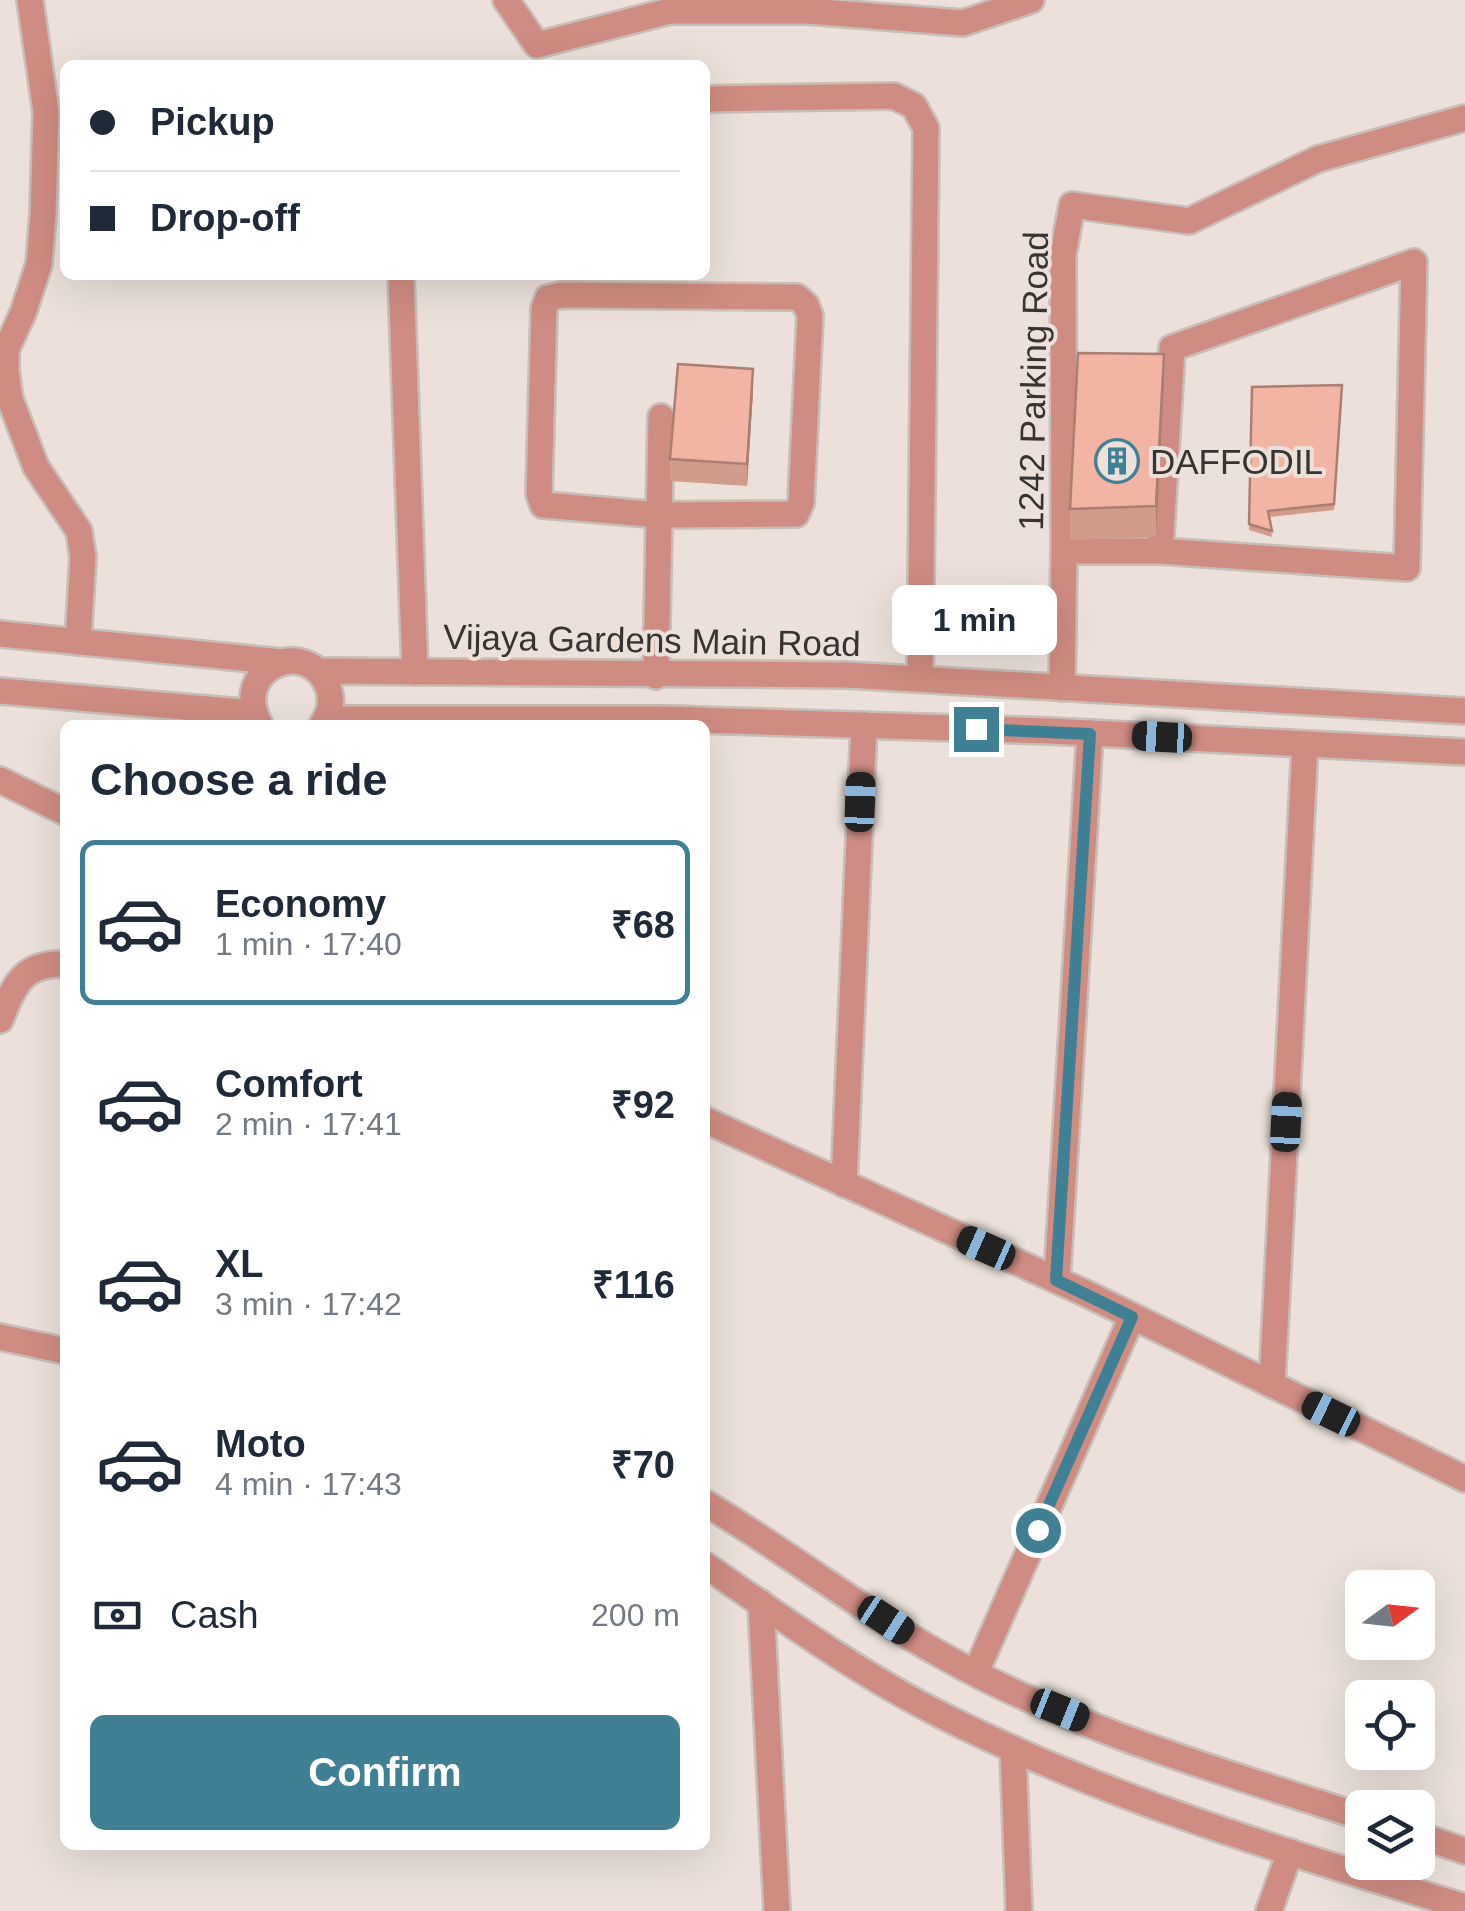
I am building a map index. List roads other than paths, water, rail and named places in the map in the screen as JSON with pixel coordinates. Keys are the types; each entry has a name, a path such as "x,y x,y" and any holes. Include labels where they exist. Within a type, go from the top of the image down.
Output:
{"street":[{"path":"30,0 46,112 43,215 39,264 24,313 6,350 6,371 10,399 36,467 80,531 83,557 78,642"},
{"path":"506,0 538,45 670,12 854,7 963,24 987,8 1031,0"},
{"path":"710,100 894,96 914,106 926,128 920,680"},
{"name":"1242 Parking Road","path":"1064,551 1063,256 1072,206 1189,221 1318,159 1465,118"},
{"path":"1062,688 1064,551 1160,551 1407,568 1414,262 1172,348 1160,551"},
{"path":"400,280 415,672"},
{"path":"796,297 806,304 810,316 801,503 796,514 660,515 543,505 539,494 544,309 548,298 796,297"},
{"path":"656,676 660,416"},
{"path":"0,634 282,662"},
{"name":"Vijaya Gardens Main Road","path":"282,662 295,661 318,671 847,675 1465,711"},
{"path":"0,691 257,719 254,686 270,667 282,662"},
{"path":"318,671 330,694 324,720"},
{"path":"710,723 864,725 1465,752"},
{"path":"844,1184 864,725"},
{"path":"1056,1280 1090,734"},
{"path":"1272,1386 1305,745"},
{"path":"0,780 60,810"},
{"path":"0,1020 18,981 37,965 60,964"},
{"path":"710,1122 1056,1280 1465,1479"},
{"path":"976,1672 1132,1317"},
{"path":"0,1337 60,1346"},
{"path":"710,1506 943,1656 1028,1697 1126,1737 1345,1811"},
{"path":"710,1568 829,1650 940,1715 1014,1749 1138,1800 1465,1907"},
{"path":"760,1603 777,1911"},
{"path":"1014,1749 1018,1911"},
{"path":"1435,1840 1465,1850"},
{"path":"1270,1911 1290,1852"}],"place":[{"name":"DAFFODIL","path":"1117,461"}]}
